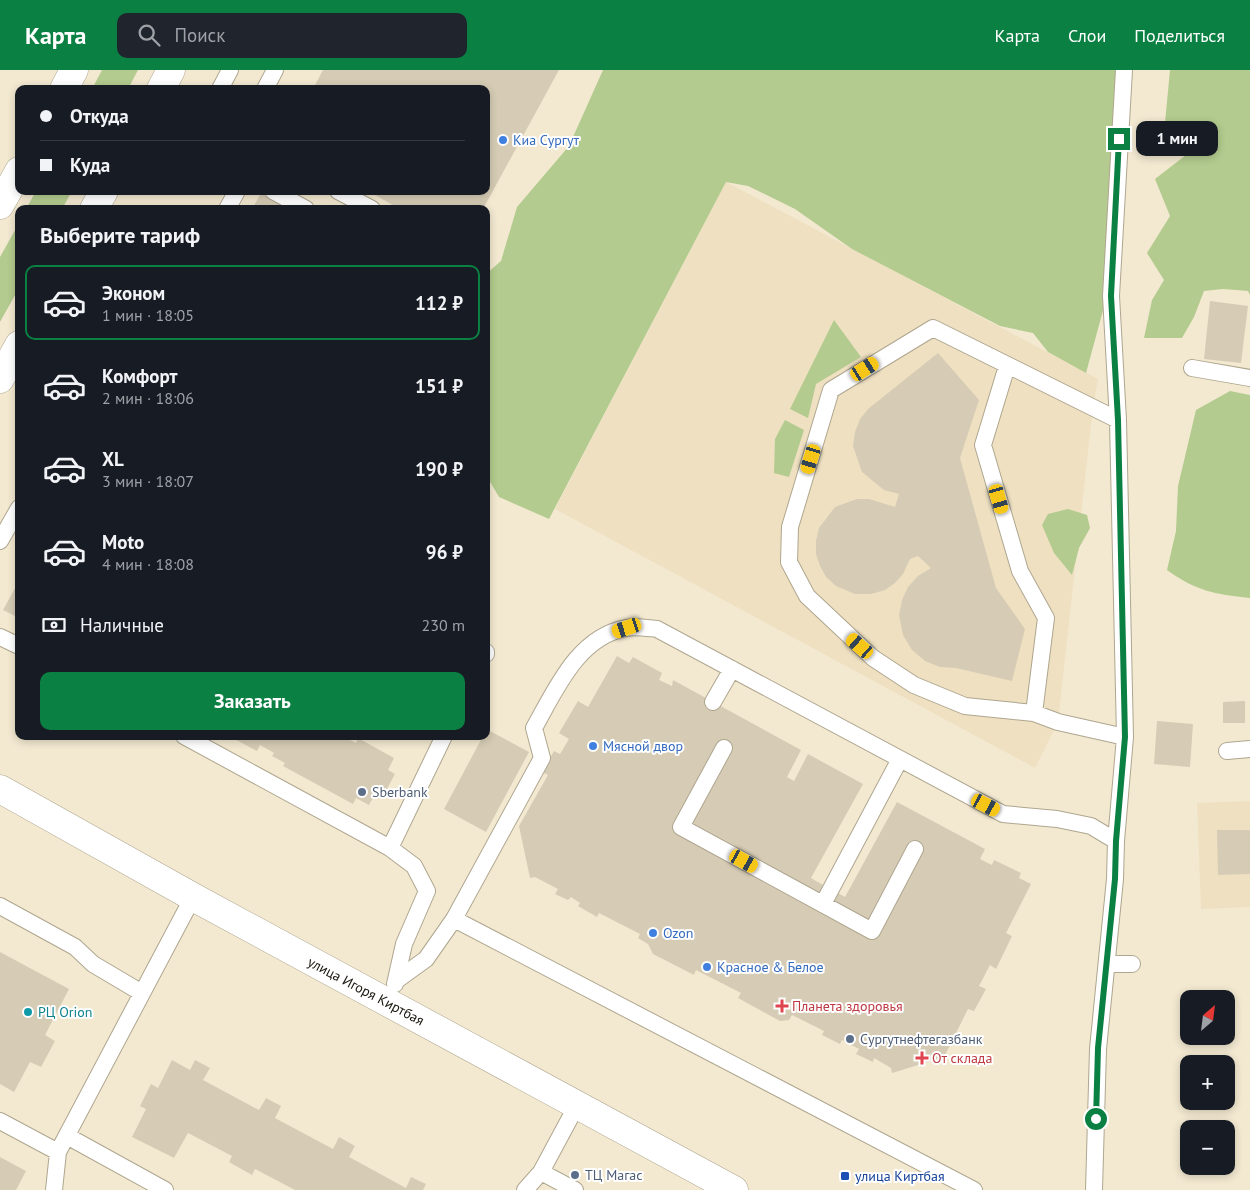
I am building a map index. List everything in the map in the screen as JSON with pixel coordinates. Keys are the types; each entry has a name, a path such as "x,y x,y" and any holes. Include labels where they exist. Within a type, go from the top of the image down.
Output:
{"main road":[{"path":"66,85 74,70"},
{"path":"163,85 171,70"},
{"path":"0,205 15,178"},
{"path":"0,379 15,352"},
{"name":"улица Игоря Киртбая","path":"0,789 193,897 391,991 577,1105 734,1190"}],"lane":[{"path":"222,85 230,70"},
{"path":"266,85 275,70"},
{"path":"1094,1190 1098,1048 1115,879 1116,841 1125,737 1118,420 1111,296 1124,70"},
{"path":"280,195 299,205"},
{"path":"346,195 364,205"},
{"path":"1118,420 933,328 832,390 790,527 789,562 807,596 834,624 873,658 914,685 965,706 1034,713 1058,722 1125,737"},
{"path":"1007,366 984,445 1020,571 1046,618 1034,713"},
{"path":"1192,368 1250,378"},
{"path":"0,541 15,515"},
{"path":"391,991 426,959 454,919 542,758 534,728 568,668 599,637 627,628 657,629 1003,814 1057,819 1091,826 1116,841"},
{"path":"0,636 15,644"},
{"path":"713,702 732,668"},
{"path":"191,740 390,848 414,866 427,892 404,944 391,991"},
{"path":"390,848 442,740"},
{"path":"724,748 681,827 872,931 915,849"},
{"path":"1227,751 1250,749"},
{"path":"823,904 900,759"},
{"path":"54,1190 58,1152 193,897"},
{"path":"0,906 75,947 93,964 142,993"},
{"path":"454,919 974,1190"},
{"path":"1107,964 1132,964"},
{"path":"525,1190 542,1172 577,1105"},
{"path":"0,1121 58,1152"},
{"path":"67,1136 165,1190"},
{"path":"542,1172 575,1190"}],"shaded area":[{"path":"726,182 1098,379 1093,407 1058,722 1035,768 555,509"},
{"path":"1250,801 1250,907 1201,909 1197,803"}],"green space":[{"path":"102,70 138,70 130,85 94,85"},
{"path":"603,70 1118,70 1108,292 1086,373 1048,352 1033,333 1000,326 852,249 795,209 748,186 726,182 549,519 499,497 490,482 490,271 501,261 517,207 569,146"},
{"path":"1170,70 1250,70 1250,295 1248,291 1223,289 1204,291 1194,317 1182,338 1144,338 1152,300 1164,280 1147,253 1170,216 1155,179 1186,155 1165,123"},
{"path":"34,195 70,195 64,205 28,205"},
{"path":"15,230 15,295 0,322 0,257"},
{"path":"834,320 861,357 816,384 808,418 790,409"},
{"path":"1230,391 1250,395 1250,598 1226,595 1197,587 1167,570 1176,531 1178,486 1196,410"},
{"path":"785,420 804,430 789,477 774,473 775,439"},
{"path":"1068,509 1087,515 1090,528 1079,548 1072,575 1054,553 1042,525 1048,514"}],"building":[{"name":"Киа Сургут","path":"323,70 559,70 485,205 393,205 375,195 490,195 490,85 315,85"},
{"path":"260,195 264,195 282,205 254,205"},
{"path":"1210,301 1248,306 1241,363 1204,359"},
{"path":"938,353 979,400 960,458 996,588 1025,629 1012,681 956,668 940,667 925,661 912,650 903,635 899,615 902,600 908,587 918,576 931,568 918,556 910,559 903,574 885,590 871,594 855,594 836,586 826,577 816,554 819,528 835,507 857,499 869,499 895,507 899,494 884,490 862,472 853,446 855,432 860,419 868,409"},
{"path":"15,588 15,616 3,610"},
{"path":"617,656 629,663 633,657 662,673 659,680 672,686 673,680 801,750 787,777 794,781 808,754 863,784 811,878 845,897 897,802 985,849 980,859 992,865 994,860 1021,873 1019,878 1031,884 1006,933 1012,936 996,969 990,965 979,986 986,989 974,1011 968,1009 944,1057 892,1073 891,1068 874,1058 873,1062 856,1054 859,1049 842,1040 840,1044 822,1035 824,1031 792,1015 789,1020 780,1021 738,998 741,993 696,970 694,975 653,954 648,944 638,938 640,934 599,913 597,917 578,906 580,903 571,897 568,900 555,894 558,889 535,877 530,878 519,826 548,775 542,772 554,751 560,754 569,739 559,733 578,701 588,707"},
{"path":"1245,701 1245,723 1223,723 1223,702"},
{"path":"1157,721 1193,724 1190,767 1154,764"},
{"path":"490,731 529,752 486,832 444,809 481,740 490,740"},
{"path":"236,740 350,740 356,743 357,740 362,740 394,758 388,770 395,774 382,798 375,794 369,805 356,798 353,804 283,766 285,763 272,756 274,753 260,745 257,751"},
{"path":"1217,830 1250,830 1250,874 1218,875"},
{"name":"РЦ Orion","path":"0,952 69,989 45,1035 55,1041 41,1067 30,1062 14,1092 0,1084"},
{"path":"172,1060 190,1070 195,1060 210,1068 203,1080 259,1110 266,1098 281,1106 275,1118 333,1149 339,1137 355,1146 349,1157 406,1188 411,1177 426,1184 423,1190 295,1190 255,1169 252,1175 229,1162 232,1156 188,1133 174,1158 132,1137 146,1109 140,1106 151,1084 158,1088"},
{"path":"0,1157 26,1171 16,1190 0,1190"}],"place":[{"name":"Киа Сургут","path":"503,140"},
{"name":"Мясной двор","path":"593,746"},
{"name":"Sberbank","path":"362,792"},
{"name":"Ozon","path":"653,933"},
{"name":"Красное & Белое","path":"707,967"},
{"name":"Планета здоровья","path":"782,1006"},
{"name":"РЦ Orion","path":"28,1012"},
{"name":"Сургутнефтегазбанк","path":"850,1039"},
{"name":"От склада","path":"922,1058"},
{"name":"ТЦ Магас","path":"575,1175"},
{"name":"улица Киртбая","path":"845,1176"}],"route":[{"path":"1096,1119 1098,1048 1115,879 1116,841 1125,737 1118,420 1111,296 1119,139"}]}
